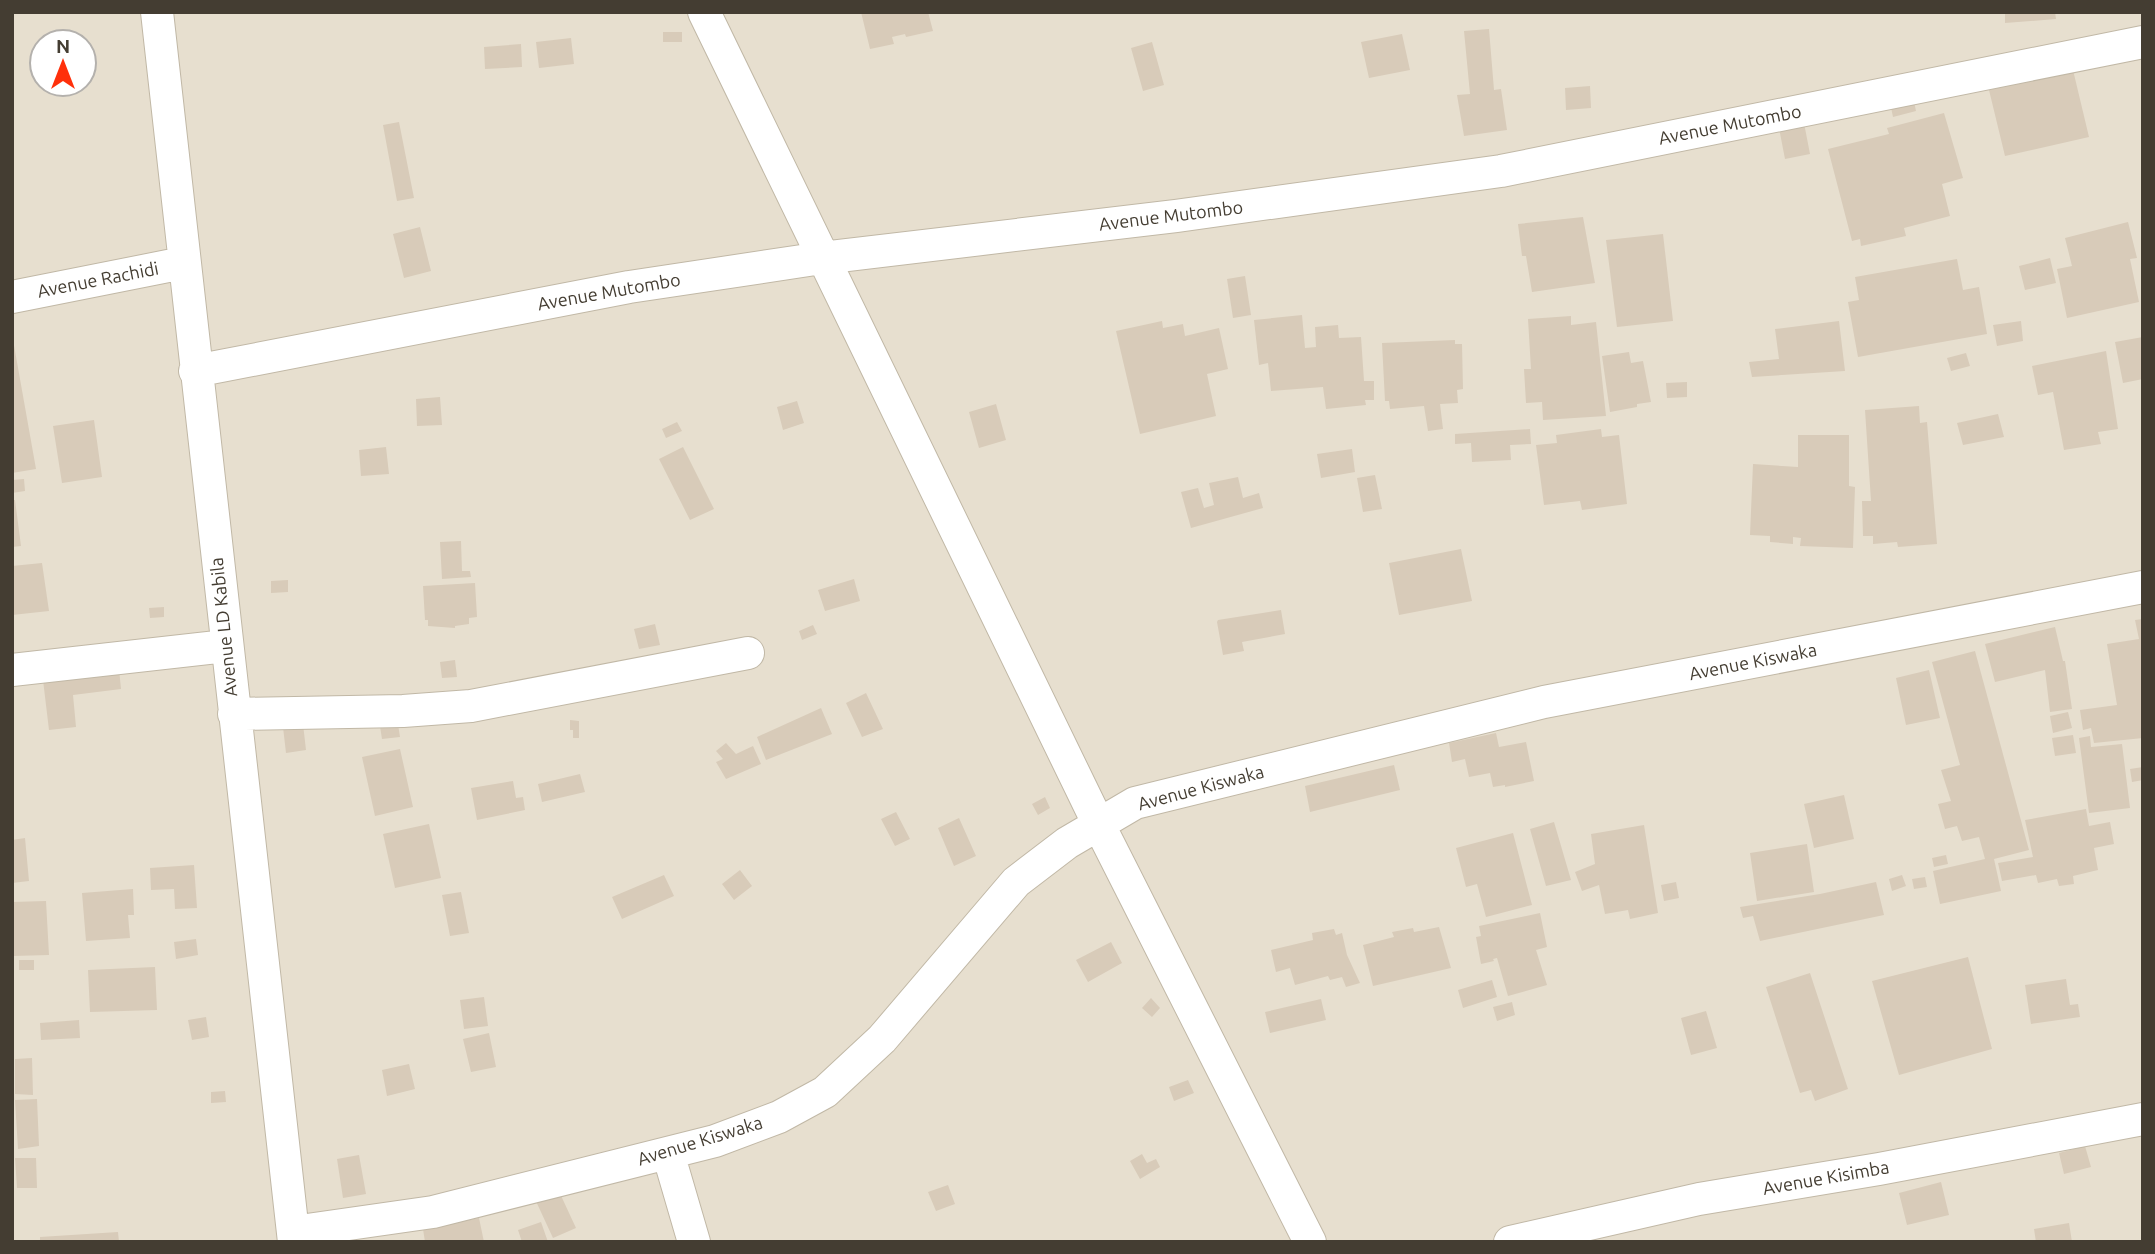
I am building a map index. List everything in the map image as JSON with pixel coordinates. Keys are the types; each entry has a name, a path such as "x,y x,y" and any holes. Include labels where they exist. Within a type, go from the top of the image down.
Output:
{"street":[{"name":"Avenue LD Kabila","path":"157,12 293,1237"},
{"path":"704,12 1099,825 1310,1242"},
{"name":"Avenue Mutombo","path":"195,371 629,287 822,258 1176,216 1501,172 2143,42"},
{"name":"Avenue Rachidi","path":"12,298 183,263"},
{"name":"Avenue Kiswaka","path":"293,1237 433,1212 715,1141 779,1117 825,1092 882,1039 1016,882 1067,843 1135,803 1544,702 2143,587"},
{"path":"12,670 226,646"},
{"path":"234,714 471,706 748,653"},
{"name":"Avenue Kisimba","path":"1510,1242 1699,1199 1879,1169 2143,1119"},
{"path":"668,1153 694,1242"}],"shaded area":[{"path":"12,12 2143,12 2143,1242 12,1242"}],"building":[{"path":"861,12 928,12 933,31 892,37 894,44 870,49"},
{"path":"2005,12 2055,12 2056,19 2005,23"},
{"path":"1489,29 1494,90 1501,89 1507,130 1464,136 1457,95 1470,94 1464,31"},
{"path":"663,32 682,32 682,42 663,42"},
{"path":"1402,34 1410,70 1369,78 1361,42"},
{"path":"571,38 574,64 539,68 536,42"},
{"path":"1152,42 1164,85 1143,91 1131,48"},
{"path":"521,44 522,67 485,69 484,47"},
{"path":"2073,70 2089,137 2005,156 1989,90"},
{"path":"1590,86 1591,108 1566,110 1565,88"},
{"path":"1912,92 1916,111 1893,117 1889,98"},
{"path":"1944,113 1963,178 1942,184 1950,216 1904,228 1906,236 1861,246 1860,239 1852,241 1828,149 1889,134 1887,128"},
{"path":"399,122 414,198 397,201 383,125"},
{"path":"1804,123 1810,154 1785,159 1779,128"},
{"path":"1583,217 1595,283 1532,292 1526,256 1522,256 1518,224"},
{"path":"2128,222 2137,258 2130,259 2139,302 2067,318 2057,269 2072,266 2065,238"},
{"path":"420,227 431,271 404,278 393,234"},
{"path":"1663,234 1673,321 1617,327 1606,240"},
{"path":"2050,258 2056,283 2025,290 2019,266"},
{"path":"1957,259 1963,290 1979,287 1987,334 1858,357 1848,302 1859,300 1855,277"},
{"path":"1245,276 1251,315 1233,318 1227,279"},
{"path":"1302,315 1305,348 1316,347 1315,327 1338,325 1339,338 1361,337 1364,381 1374,381 1374,400 1365,400 1366,405 1326,409 1323,387 1271,391 1268,363 1259,365 1254,320"},
{"path":"1571,316 1571,325 1596,322 1606,416 1543,420 1542,402 1526,403 1524,369 1531,369 1528,319"},
{"path":"1162,321 1163,328 1183,324 1185,336 1219,328 1228,369 1207,374 1216,416 1140,434 1116,331"},
{"path":"1839,321 1845,371 1752,377 1749,362 1779,359 1775,329"},
{"path":"2021,321 2023,341 1997,346 1993,325"},
{"path":"12,334 36,469 12,473"},
{"path":"2143,337 2143,379 2123,383 2115,342"},
{"path":"1455,340 1455,344 1462,344 1463,389 1457,390 1458,403 1440,404 1443,429 1428,431 1424,406 1390,409 1389,401 1385,401 1382,343"},
{"path":"2106,351 2118,429 2098,432 2101,444 2064,450 2053,392 2038,395 2032,366"},
{"path":"1629,352 1631,363 1643,361 1651,402 1610,412 1602,356"},
{"path":"1966,353 1970,366 1951,371 1947,358"},
{"path":"1687,382 1687,397 1667,398 1666,383"},
{"path":"440,397 442,425 417,426 416,399"},
{"path":"797,401 804,423 783,430 777,407"},
{"path":"996,404 1006,440 979,448 969,412"},
{"path":"1919,406 1920,423 1927,422 1937,544 1898,547 1897,542 1873,544 1873,536 1863,536 1862,501 1871,501 1865,410"},
{"path":"1998,414 2004,437 1963,445 1957,423"},
{"path":"94,420 102,477 62,483 53,426"},
{"path":"677,422 682,431 666,438 662,429"},
{"path":"1530,429 1531,444 1510,445 1511,460 1472,462 1471,443 1455,444 1455,434"},
{"path":"1601,429 1602,437 1619,435 1627,504 1582,510 1580,501 1544,505 1536,445 1557,443 1556,435"},
{"path":"1798,435 1849,435 1849,486 1855,487 1853,548 1800,546 1801,538 1793,537 1793,544 1770,542 1770,536 1750,535 1753,464 1798,467"},
{"path":"386,447 389,474 361,476 359,450"},
{"path":"683,447 714,509 690,520 659,459"},
{"path":"1352,449 1355,472 1321,478 1317,454"},
{"path":"1375,475 1382,509 1363,512 1357,478"},
{"path":"1238,477 1243,498 1259,493 1263,508 1191,528 1181,492 1198,488 1204,508 1214,505 1209,483"},
{"path":"24,479 25,491 12,493 12,480"},
{"path":"12,500 15,500 21,546 12,547"},
{"path":"461,541 462,571 470,571 471,577 442,579 440,542"},
{"path":"1461,549 1472,601 1399,615 1389,563"},
{"path":"42,563 49,611 12,615 12,566"},
{"path":"854,579 860,601 825,611 818,590"},
{"path":"288,580 288,592 271,593 271,581"},
{"path":"475,583 477,617 469,618 469,624 455,628 428,626 428,620 425,620 423,586"},
{"path":"164,607 164,617 150,618 149,608"},
{"path":"1281,610 1285,634 1242,642 1244,651 1223,655 1218,620"},
{"path":"2143,619 2143,738 2094,743 2091,728 2083,730 2080,710 2117,705 2107,644 2139,639 2135,620"},
{"path":"655,624 660,645 639,649 634,629"},
{"path":"813,625 817,634 802,640 799,631"},
{"path":"2055,627 2065,661 2072,709 2050,712 2045,670 1995,682 1985,644"},
{"path":"1975,651 2029,850 1994,859 2001,891 1940,904 1933,871 1985,859 1979,837 1962,841 1957,826 1945,829 1938,804 1951,801 1941,770 1960,765 1932,662"},
{"path":"455,660 457,677 442,678 440,662"},
{"path":"119,669 121,689 73,695 76,727 49,730 43,680"},
{"path":"1929,670 1940,718 1906,725 1896,678"},
{"path":"866,693 883,729 862,737 846,703"},
{"path":"821,708 832,734 766,760 757,737"},
{"path":"2068,712 2072,728 2053,733 2050,716"},
{"path":"397,718 400,737 382,739 379,720"},
{"path":"570,720 579,721 579,738 573,738"},
{"path":"303,724 306,750 286,753 283,727"},
{"path":"1496,733 1499,747 1526,742 1534,781 1493,787 1490,773 1469,777 1465,759 1452,762 1449,743"},
{"path":"2073,735 2076,753 2055,756 2052,738"},
{"path":"2090,736 2091,747 2122,744 2130,808 2089,813 2079,738"},
{"path":"726,743 736,754 753,746 761,764 726,779 716,762 723,759 716,751"},
{"path":"400,749 413,807 375,816 362,757"},
{"path":"1394,765 1400,790 1310,812 1305,786"},
{"path":"2143,767 2143,780 2132,782 2130,769"},
{"path":"580,774 585,792 542,802 538,784"},
{"path":"513,781 516,798 523,797 525,810 477,820 471,788"},
{"path":"1844,795 1854,839 1814,848 1804,804"},
{"path":"1045,797 1050,808 1038,815 1032,804"},
{"path":"2086,809 2089,826 2110,822 2114,844 2094,848 2098,870 2073,876 2074,884 2059,886 2057,879 2038,883 2036,875 2002,881 1998,863 2033,857 2025,820"},
{"path":"896,812 910,839 895,846 881,819"},
{"path":"959,818 976,856 954,866 938,828"},
{"path":"1554,822 1571,880 1546,886 1530,829"},
{"path":"429,824 441,878 395,888 383,834"},
{"path":"1644,825 1658,913 1630,919 1628,910 1605,914 1599,885 1582,891 1575,872 1595,864 1591,834"},
{"path":"1513,833 1532,905 1486,917 1477,884 1466,887 1456,848"},
{"path":"25,838 29,881 12,883 12,840"},
{"path":"1807,844 1814,892 1757,901 1750,853"},
{"path":"1946,855 1948,864 1934,867 1932,858"},
{"path":"194,865 197,908 175,909 174,889 151,890 150,868"},
{"path":"740,870 752,886 734,900 722,884"},
{"path":"664,875 674,896 622,919 612,897"},
{"path":"1902,875 1906,886 1892,891 1889,879"},
{"path":"1925,877 1927,887 1914,889 1912,879"},
{"path":"1676,882 1679,898 1664,901 1661,885"},
{"path":"1876,882 1884,915 1760,941 1753,916 1743,918 1740,907 1820,894"},
{"path":"133,889 134,915 128,915 130,938 86,941 82,893"},
{"path":"461,892 469,933 450,936 442,895"},
{"path":"46,901 49,955 12,956 12,902"},
{"path":"1540,913 1547,947 1536,950 1547,985 1508,996 1497,958 1481,964 1476,937 1481,936 1479,926"},
{"path":"1439,927 1451,968 1373,986 1363,945 1394,937 1392,932 1413,928 1414,932"},
{"path":"1334,929 1336,935 1342,933 1347,955 1360,983 1346,987 1342,977 1330,980 1328,976 1295,985 1290,968 1276,972 1271,950 1313,940 1312,933"},
{"path":"196,939 198,955 176,959 174,942"},
{"path":"1111,942 1122,963 1088,982 1076,960"},
{"path":"1968,957 1992,1049 1899,1075 1872,981"},
{"path":"19,960 34,960 34,970 19,970"},
{"path":"155,967 157,1010 90,1012 88,970"},
{"path":"1810,973 1848,1089 1815,1101 1811,1090 1800,1093 1766,987"},
{"path":"2066,979 2070,1005 2078,1004 2080,1017 2031,1024 2025,985"},
{"path":"1492,980 1497,997 1463,1008 1458,990"},
{"path":"484,997 488,1026 464,1029 460,1000"},
{"path":"1151,998 1160,1008 1152,1017 1142,1008"},
{"path":"1321,999 1326,1020 1270,1033 1265,1012"},
{"path":"1512,1002 1515,1015 1497,1021 1493,1007"},
{"path":"1706,1011 1717,1048 1691,1055 1681,1018"},
{"path":"206,1017 209,1037 192,1040 188,1020"},
{"path":"79,1020 80,1038 41,1040 40,1023"},
{"path":"489,1033 496,1067 471,1072 463,1039"},
{"path":"32,1058 33,1095 15,1094 15,1059"},
{"path":"409,1064 415,1089 387,1096 382,1070"},
{"path":"1188,1080 1194,1093 1174,1101 1169,1087"},
{"path":"225,1091 226,1102 211,1103 211,1092"},
{"path":"37,1099 39,1146 18,1149 15,1100"},
{"path":"2085,1146 2091,1167 2064,1174 2059,1153"},
{"path":"1142,1154 1147,1163 1156,1159 1160,1167 1140,1179 1130,1161"},
{"path":"359,1155 366,1194 343,1198 337,1159"},
{"path":"15,1158 36,1158 37,1188 17,1188"},
{"path":"1941,1182 1949,1215 1907,1225 1899,1193"},
{"path":"948,1185 955,1204 936,1211 928,1192"},
{"path":"557,1187 576,1228 553,1238 534,1197"},
{"path":"479,1218 484,1242 425,1242 423,1229"},
{"path":"541,1222 548,1242 522,1242 518,1230"},
{"path":"2069,1223 2072,1242 2036,1242 2034,1229"},
{"path":"118,1232 119,1242 40,1242 40,1237"}]}
